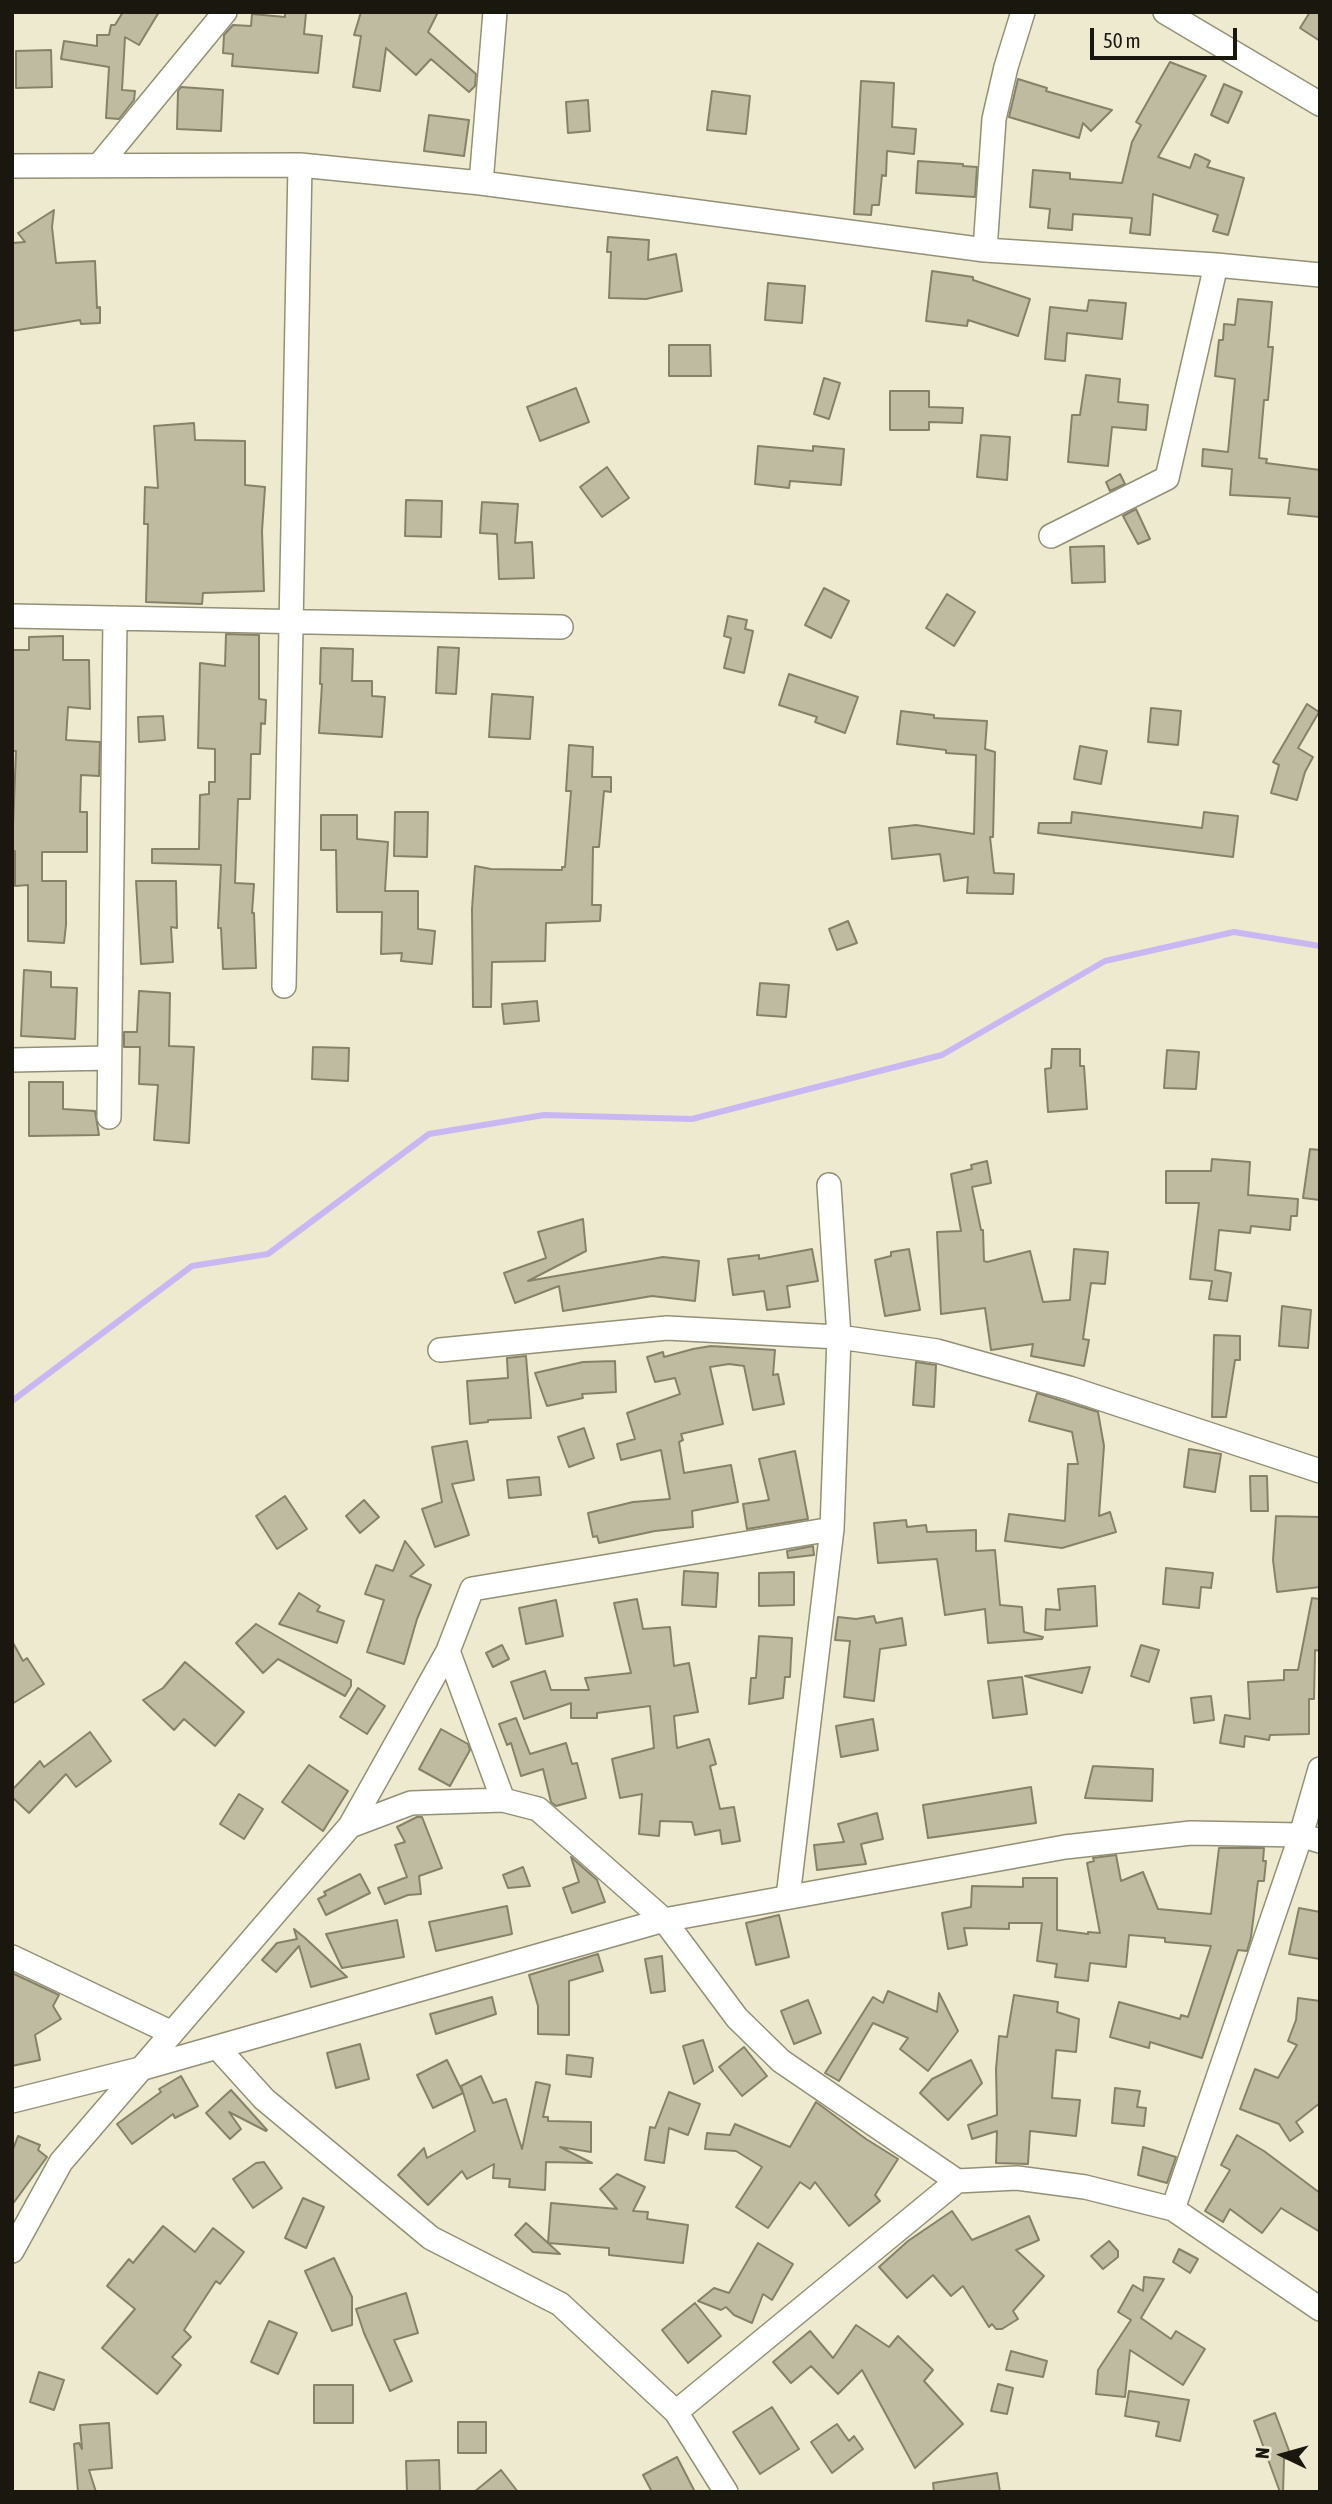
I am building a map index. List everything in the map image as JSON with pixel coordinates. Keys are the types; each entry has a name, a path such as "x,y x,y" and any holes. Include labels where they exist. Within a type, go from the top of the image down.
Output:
{"street":[{"path":"100,164 225,12"},
{"path":"481,183 495,12"},
{"path":"985,250 994,120 1006,67 1023,12"},
{"path":"1165,12 1320,104"},
{"path":"284,986 300,165"},
{"path":"12,166 300,165 481,183 985,250 1216,265 1320,275"},
{"path":"1051,536 1167,478 1216,265"},
{"path":"12,616 561,627"},
{"path":"109,1117 115,618"},
{"path":"12,1060 109,1058"},
{"path":"788,1897 832,1529 839,1337 829,1185"},
{"path":"440,1349 667,1328 839,1337 937,1351 1069,1388 1320,1471"},
{"path":"12,2251 61,2162 350,1826 448,1651 472,1589 832,1529"},
{"path":"448,1651 503,1800"},
{"path":"1173,2209 1310,1838 1320,1769"},
{"path":"350,1826 411,1803 503,1800 538,1809 664,1920 737,2018 781,2060 957,2181"},
{"path":"12,2101 140,2069 664,1920 1065,1847 1191,1833 1310,1838"},
{"path":"12,1957 172,2033"},
{"path":"217,2047 264,2099 431,2238 560,2304 676,2412 726,2492"},
{"path":"676,2412 957,2181 1017,2178 1085,2187 1173,2209 1320,2309"}],"building":[{"path":"123,12 159,12 139,45 125,37 122,90 135,91 134,100 119,119 106,118 109,67 61,59 64,41 97,46 97,35 109,35 111,25 115,25"},
{"path":"285,12 306,13 304,34 322,36 318,73 232,66 233,54 223,53 224,35 233,25 251,26 252,14 285,17"},
{"path":"361,12 438,12 428,32 476,74 475,86 469,92 431,59 416,75 386,48 380,91 353,87 361,36 354,35"},
{"path":"1310,12 1320,12 1320,41 1300,28"},
{"path":"51,50 52,87 16,88 16,51"},
{"path":"1170,62 1206,76 1158,157 1190,168 1195,154 1210,161 1207,167 1244,178 1228,235 1213,231 1218,215 1153,194 1150,235 1130,233 1132,218 1073,214 1072,230 1048,228 1050,209 1030,207 1033,170 1070,173 1070,179 1122,183 1132,142 1141,125 1136,122"},
{"path":"1018,79 1047,88 1046,91 1112,110 1091,131 1083,123 1079,138 1009,117"},
{"path":"861,81 894,83 892,127 916,129 914,154 887,151 886,176 882,175 879,205 872,205 871,215 854,214"},
{"path":"1224,84 1242,92 1228,123 1211,115"},
{"path":"181,87 223,90 221,131 177,129 178,91"},
{"path":"712,91 750,96 746,134 707,130"},
{"path":"588,100 590,131 568,133 566,102"},
{"path":"429,115 469,120 464,156 424,151"},
{"path":"918,161 977,167 975,197 916,193"},
{"path":"54,210 52,227 56,263 95,261 100,323 81,324 80,320 12,331 12,243 25,242 18,233"},
{"path":"608,237 649,240 648,260 676,254 682,291 646,299 609,298 611,252 607,252"},
{"path":"932,271 973,277 973,280 1030,299 1018,336 968,320 967,326 926,321"},
{"path":"768,283 805,286 802,323 765,320"},
{"path":"1238,299 1272,302 1268,347 1273,347 1268,400 1264,400 1259,458 1267,459 1266,463 1320,470 1320,517 1288,514 1290,498 1230,495 1232,469 1202,466 1203,449 1228,452 1235,379 1215,376 1219,340 1223,340 1224,324 1235,325"},
{"path":"1089,300 1126,303 1122,339 1067,333 1065,361 1045,359 1050,307 1087,311"},
{"path":"669,345 710,345 711,376 669,376"},
{"path":"1086,375 1120,379 1118,402 1148,405 1146,430 1112,427 1108,466 1068,462 1072,415 1080,415"},
{"path":"824,378 840,383 829,419 814,414"},
{"path":"576,388 589,422 540,441 527,407"},
{"path":"890,391 929,391 929,407 963,408 962,423 929,422 929,430 890,430"},
{"path":"194,423 195,440 245,441 245,485 265,487 262,531 264,591 203,593 202,604 146,602 148,524 144,524 145,487 158,488 154,426"},
{"path":"981,435 1010,437 1007,480 977,477"},
{"path":"758,446 813,451 813,446 844,449 841,485 790,481 789,488 755,484"},
{"path":"607,467 629,498 602,517 580,487"},
{"path":"1120,474 1125,484 1110,491 1106,482"},
{"path":"406,500 442,501 441,537 405,536"},
{"path":"482,502 518,504 515,543 532,542 534,578 499,579 497,534 480,533"},
{"path":"1136,509 1150,539 1138,544 1123,516"},
{"path":"1104,546 1105,582 1072,583 1070,547"},
{"path":"824,588 849,601 831,638 805,625"},
{"path":"947,594 975,612 954,646 926,628"},
{"path":"728,616 747,620 745,629 753,631 744,673 724,668 731,638 724,636"},
{"path":"226,634 259,635 259,699 266,700 265,724 261,723 260,754 251,754 250,799 238,799 235,883 254,884 252,913 256,968 223,969 221,928 218,928 221,865 152,863 152,849 199,849 200,795 209,794 209,782 215,782 215,749 198,748 200,663 225,666"},
{"path":"63,636 63,660 89,660 90,709 68,707 66,740 100,742 99,776 81,775 80,812 87,812 87,852 42,852 42,881 66,881 64,943 28,941 28,885 15,886 15,851 12,851 16,751 12,751 12,650 29,650 29,637"},
{"path":"438,647 459,648 456,694 436,693"},
{"path":"321,648 353,649 352,681 372,681 372,696 385,697 382,737 319,733"},
{"path":"789,674 858,697 845,733 815,722 817,717 779,705"},
{"path":"492,694 533,697 530,739 489,737"},
{"path":"1307,704 1319,712 1298,748 1313,757 1305,772 1297,800 1271,793 1279,765 1273,762"},
{"path":"1151,708 1181,711 1178,745 1148,742"},
{"path":"901,711 934,715 934,718 987,721 985,749 995,752 993,837 990,837 994,873 1014,874 1013,894 967,893 968,877 944,881 940,854 892,859 889,828 916,825 974,834 976,755 946,753 946,750 897,744"},
{"path":"163,716 165,740 139,742 138,717"},
{"path":"569,745 593,747 592,777 611,777 611,792 604,791 599,847 593,847 592,905 601,905 600,921 546,923 545,961 492,962 491,1007 473,1007 472,909 475,866 491,869 562,870 562,867 565,867 571,791 566,791"},
{"path":"1080,746 1107,751 1101,784 1074,779"},
{"path":"395,812 428,812 427,857 394,856"},
{"path":"1072,812 1202,828 1204,812 1238,816 1233,857 1038,833 1039,823 1071,823"},
{"path":"321,815 357,815 357,839 388,842 385,891 418,891 418,929 435,931 432,964 401,961 402,953 381,954 382,912 337,912 336,850 321,850"},
{"path":"136,881 176,881 177,928 171,927 173,962 141,964"},
{"path":"848,921 857,943 837,950 829,929"},
{"path":"24,970 51,972 51,987 77,988 75,1039 21,1036"},
{"path":"760,983 789,985 786,1017 757,1015"},
{"path":"139,991 170,993 169,1046 194,1047 189,1143 154,1140 158,1085 139,1084 140,1047 124,1047 124,1032 137,1032"},
{"path":"537,1001 539,1021 504,1024 502,1004"},
{"path":"313,1047 349,1048 348,1081 312,1079"},
{"path":"1052,1049 1080,1049 1087,1109 1048,1112 1045,1069 1051,1068"},
{"path":"1167,1050 1199,1052 1196,1089 1164,1088"},
{"path":"29,1082 63,1082 63,1109 95,1111 99,1135 29,1136"},
{"path":"1310,1149 1320,1150 1320,1200 1303,1198"},
{"path":"1212,1159 1250,1162 1248,1195 1298,1199 1297,1216 1291,1216 1290,1230 1251,1226 1250,1233 1219,1230 1215,1270 1231,1273 1227,1301 1209,1299 1212,1281 1190,1279 1199,1203 1166,1203 1166,1171 1211,1171"},
{"path":"987,1161 991,1183 972,1187 983,1230 984,1261 1030,1251 1043,1302 1070,1300 1074,1249 1108,1252 1105,1284 1091,1283 1083,1339 1089,1340 1084,1366 1031,1356 1033,1344 991,1350 985,1308 941,1314 937,1232 961,1231 951,1174 972,1169 971,1165"},
{"path":"583,1219 586,1251 528,1281 663,1257 699,1261 695,1301 652,1296 563,1311 559,1286 515,1303 504,1273 546,1258 538,1232"},
{"path":"812,1249 818,1281 787,1286 790,1307 767,1310 764,1291 733,1295 728,1259 759,1255 759,1259"},
{"path":"909,1249 920,1310 885,1316 875,1260 891,1256 891,1252"},
{"path":"1282,1306 1311,1310 1308,1348 1279,1346"},
{"path":"1214,1335 1240,1336 1240,1360 1235,1360 1226,1417 1212,1417"},
{"path":"711,1346 775,1350 773,1375 778,1374 784,1404 753,1410 744,1366 729,1364 710,1367 723,1424 681,1434 683,1440 679,1442 684,1473 731,1465 738,1502 692,1511 693,1527 655,1531 599,1543 597,1536 593,1537 588,1513 633,1502 670,1499 661,1450 621,1460 617,1444 635,1439 627,1413 680,1394 675,1378 655,1382 647,1357 663,1352 664,1357"},
{"path":"526,1356 531,1418 488,1420 470,1424 467,1381 508,1378 507,1358"},
{"path":"615,1361 616,1392 582,1394 583,1398 547,1406 535,1373 583,1362"},
{"path":"916,1362 936,1365 934,1407 913,1405"},
{"path":"1037,1393 1098,1412 1104,1446 1099,1516 1110,1512 1116,1532 1062,1548 1005,1541 1009,1514 1065,1521 1068,1464 1078,1464 1072,1432 1029,1421"},
{"path":"584,1428 594,1458 569,1467 558,1437"},
{"path":"467,1441 474,1480 452,1484 469,1535 435,1547 422,1509 442,1502 432,1447"},
{"path":"1189,1449 1221,1454 1215,1492 1184,1487"},
{"path":"795,1451 808,1519 747,1529 743,1504 769,1500 759,1459"},
{"path":"1250,1476 1267,1476 1268,1511 1251,1511"},
{"path":"539,1477 541,1495 509,1498 507,1480"},
{"path":"285,1496 307,1529 277,1549 256,1516"},
{"path":"364,1500 379,1517 360,1533 346,1516"},
{"path":"1276,1516 1320,1517 1320,1587 1277,1592 1273,1560"},
{"path":"906,1520 907,1527 926,1525 927,1532 976,1530 976,1551 995,1550 1000,1605 1022,1607 1024,1632 1043,1637 1042,1639 988,1643 985,1609 945,1615 937,1559 878,1563 874,1523"},
{"path":"405,1541 424,1565 410,1576 431,1585 417,1619 404,1664 367,1652 384,1600 365,1594 376,1565 393,1571"},
{"path":"813,1546 814,1555 788,1558 787,1551"},
{"path":"1166,1568 1213,1573 1211,1588 1201,1587 1199,1608 1163,1604"},
{"path":"684,1571 718,1573 716,1607 682,1605"},
{"path":"794,1572 794,1605 759,1606 759,1573"},
{"path":"1095,1586 1097,1626 1045,1630 1046,1609 1060,1610 1058,1589"},
{"path":"299,1593 320,1606 317,1611 344,1621 337,1643 279,1624"},
{"path":"1312,1598 1320,1599 1320,1651 1315,1650 1314,1699 1309,1699 1309,1734 1270,1735 1269,1740 1245,1736 1244,1747 1220,1743 1225,1715 1250,1719 1248,1682 1284,1680 1284,1670 1298,1670"},
{"path":"637,1599 643,1629 670,1627 674,1666 689,1663 698,1712 674,1716 677,1748 709,1739 716,1764 710,1766 720,1809 734,1807 740,1841 722,1844 720,1830 695,1835 692,1822 660,1821 659,1836 639,1834 642,1794 620,1798 612,1759 654,1748 650,1706 597,1713 597,1718 571,1718 571,1703 524,1719 511,1682 545,1671 551,1690 589,1690 585,1678 631,1673 614,1603"},
{"path":"556,1600 563,1636 526,1644 519,1608"},
{"path":"874,1616 876,1623 902,1618 906,1645 880,1649 874,1701 844,1697 850,1641 835,1640 838,1617 856,1619"},
{"path":"256,1624 351,1680 351,1686 345,1696 278,1659 263,1673 236,1643"},
{"path":"759,1636 792,1638 790,1677 785,1677 783,1698 749,1704 751,1678 756,1678"},
{"path":"12,1641 23,1661 27,1658 44,1684 12,1704"},
{"path":"502,1645 509,1659 493,1667 486,1653"},
{"path":"1141,1645 1159,1650 1149,1682 1131,1676"},
{"path":"185,1662 244,1712 215,1746 184,1719 174,1730 143,1700 163,1688"},
{"path":"1090,1667 1082,1693 1025,1676"},
{"path":"1022,1677 1027,1714 993,1718 988,1681"},
{"path":"358,1688 385,1706 367,1734 340,1717"},
{"path":"1211,1696 1214,1720 1194,1723 1191,1698"},
{"path":"516,1718 530,1754 566,1743 572,1764 577,1763 586,1798 556,1806 551,1802 543,1769 521,1776 511,1743 507,1745 499,1724"},
{"path":"873,1719 878,1750 841,1757 836,1726"},
{"path":"441,1729 468,1744 470,1750 450,1786 419,1769"},
{"path":"90,1732 111,1761 76,1787 66,1774 29,1813 12,1797 12,1790 40,1761 44,1767"},
{"path":"309,1765 348,1791 323,1831 282,1802"},
{"path":"1093,1766 1153,1769 1152,1801 1085,1798"},
{"path":"1031,1787 1036,1823 928,1838 923,1805"},
{"path":"239,1794 263,1809 244,1839 220,1824"},
{"path":"877,1813 883,1839 861,1844 866,1864 817,1870 814,1845 844,1842 838,1824"},
{"path":"422,1817 442,1868 419,1876 421,1894 408,1895 385,1904 378,1888 407,1877 395,1845 405,1842 397,1827"},
{"path":"1219,1848 1264,1848 1263,1861 1266,1861 1264,1881 1258,1881 1247,1951 1238,1950 1202,2058 1150,2042 1149,2048 1110,2037 1119,2002 1180,2019 1181,2015 1188,2017 1211,1946 1165,1942 1165,1938 1129,1935 1126,1967 1090,1963 1088,1981 1055,1977 1057,1964 1037,1961 1042,1923 1009,1923 1009,1929 964,1928 967,1945 948,1949 942,1913 971,1907 972,1886 1023,1887 1023,1878 1057,1878 1057,1930 1100,1933 1087,1863 1094,1861 1093,1858 1116,1855 1121,1881 1143,1872 1158,1909 1211,1914"},
{"path":"571,1857 597,1880 605,1902 572,1913 563,1888 579,1882"},
{"path":"523,1867 530,1886 508,1888 503,1875"},
{"path":"360,1874 370,1893 326,1915 318,1899 326,1895 324,1892"},
{"path":"507,1906 512,1934 436,1951 429,1922"},
{"path":"1299,1908 1320,1912 1320,1959 1289,1954"},
{"path":"779,1915 789,1957 756,1965 746,1923"},
{"path":"397,1920 404,1957 342,1968 326,1934"},
{"path":"294,1929 347,1977 311,1987 299,1946 276,1972 262,1960 277,1943 297,1939"},
{"path":"598,1954 603,1971 569,1981 569,2035 538,2034 538,2006 529,1975"},
{"path":"662,1956 665,1991 651,1993 645,1959"},
{"path":"12,1973 59,1995 53,2006 61,2019 35,2035 40,2060 12,2066"},
{"path":"888,1991 937,2012 939,1993 958,2031 928,2071 900,2049 908,2038 873,2023 839,2081 825,2073 873,1997 883,2003"},
{"path":"1014,1995 1058,2002 1057,2012 1079,2019 1076,2052 1056,2050 1052,2098 1080,2100 1076,2136 1030,2131 1028,2164 996,2163 997,2131 972,2139 968,2125 997,2115 996,2069 999,2036 1007,2037"},
{"path":"492,1997 496,2014 436,2034 430,2014"},
{"path":"1298,1998 1320,2001 1320,2103 1296,2122 1303,2132 1290,2141 1279,2124 1240,2109 1255,2069 1278,2078 1297,2045 1288,2041 1296,2020"},
{"path":"808,2000 821,2033 794,2044 781,2011"},
{"path":"703,2040 713,2071 694,2084 683,2046"},
{"path":"360,2044 369,2079 336,2088 327,2053"},
{"path":"744,2047 767,2076 742,2096 719,2067"},
{"path":"567,2055 593,2058 591,2077 566,2074"},
{"path":"447,2060 463,2093 433,2108 417,2075"},
{"path":"971,2060 982,2083 948,2120 920,2093 932,2079"},
{"path":"181,2076 198,2106 175,2118 173,2114 132,2144 117,2124 161,2092 159,2089"},
{"path":"481,2076 493,2103 506,2099 522,2149 536,2082 550,2085 543,2117 548,2117 548,2121 591,2122 591,2152 560,2147 592,2163 546,2162 545,2190 509,2187 510,2179 493,2178 494,2164 467,2179 462,2171 428,2205 398,2175 424,2148 427,2158 475,2131 461,2086"},
{"path":"1115,2088 1140,2091 1137,2107 1146,2108 1144,2126 1112,2123"},
{"path":"231,2090 266,2131 229,2112 241,2129 230,2139 206,2113"},
{"path":"669,2092 700,2104 688,2135 669,2128 664,2163 645,2160 650,2127 655,2128"},
{"path":"816,2102 898,2159 875,2195 880,2201 849,2226 815,2182 810,2189 800,2182 768,2228 736,2207 762,2167 736,2151 705,2149 707,2133 730,2135 735,2124 790,2147"},
{"path":"1237,2135 1264,2151 1320,2193 1320,2232 1281,2208 1262,2233 1230,2209 1223,2222 1205,2211 1230,2170 1221,2165"},
{"path":"18,2136 40,2145 38,2150 47,2157 12,2205 12,2152"},
{"path":"1143,2147 1176,2157 1167,2183 1138,2175"},
{"path":"264,2162 282,2188 253,2208 233,2179 256,2163"},
{"path":"617,2174 645,2187 633,2211 648,2212 647,2219 688,2225 683,2263 609,2255 609,2248 548,2243 551,2203 617,2209 600,2189"},
{"path":"303,2198 324,2207 306,2248 285,2238"},
{"path":"952,2211 972,2240 1029,2216 1039,2240 1016,2250 1044,2276 1013,2311 1018,2319 1002,2329 996,2329 992,2324 989,2327 963,2286 951,2296 933,2275 907,2298 879,2267 908,2241"},
{"path":"526,2223 560,2254 533,2252 515,2235"},
{"path":"163,2226 195,2252 213,2228 244,2252 220,2284 216,2281 184,2330 191,2337 172,2357 181,2365 157,2394 102,2348 135,2309 107,2286 129,2259 133,2263"},
{"path":"1109,2241 1118,2251 1118,2257 1103,2269 1091,2256"},
{"path":"758,2243 793,2264 772,2300 763,2294 752,2323 734,2315 726,2307 721,2310 698,2301 714,2288 729,2293"},
{"path":"1179,2249 1198,2259 1190,2273 1173,2262"},
{"path":"334,2258 352,2297 352,2325 332,2331 305,2271"},
{"path":"1144,2277 1164,2279 1141,2318 1171,2339 1176,2331 1205,2349 1183,2385 1130,2350 1125,2397 1096,2394 1098,2370 1131,2320 1118,2312 1133,2285 1143,2291"},
{"path":"406,2293 418,2333 394,2340 412,2381 390,2391 356,2309"},
{"path":"695,2303 721,2336 688,2363 662,2330"},
{"path":"269,2321 297,2333 278,2374 251,2362"},
{"path":"856,2325 889,2347 898,2336 933,2370 924,2381 963,2424 915,2468 862,2370 838,2394 811,2366 791,2383 773,2362 810,2331 833,2358"},
{"path":"1011,2351 1047,2361 1043,2377 1006,2370"},
{"path":"39,2372 64,2380 54,2410 30,2402"},
{"path":"998,2384 1013,2388 1007,2414 991,2411"},
{"path":"314,2385 353,2385 353,2423 314,2423"},
{"path":"1129,2391 1189,2400 1180,2441 1156,2436 1159,2422 1125,2416"},
{"path":"772,2407 799,2449 760,2474 733,2432"},
{"path":"1275,2413 1291,2456 1284,2459 1283,2492 1280,2492 1254,2421"},
{"path":"458,2422 486,2422 486,2453 458,2453"},
{"path":"109,2423 112,2468 89,2470 96,2492 78,2492 74,2444 79,2443 82,2449 80,2425"},
{"path":"837,2424 849,2441 854,2436 863,2449 832,2473 811,2442"},
{"path":"677,2457 695,2492 652,2492 643,2475"},
{"path":"439,2460 440,2492 407,2492 406,2461"},
{"path":"501,2470 518,2492 474,2492"},
{"path":"997,2473 1000,2492 934,2492 933,2483"}],"waterway":[{"path":"12,1401 192,1266 268,1254 429,1134 544,1115 692,1119 942,1055 1105,961 1234,932 1320,946"}]}
